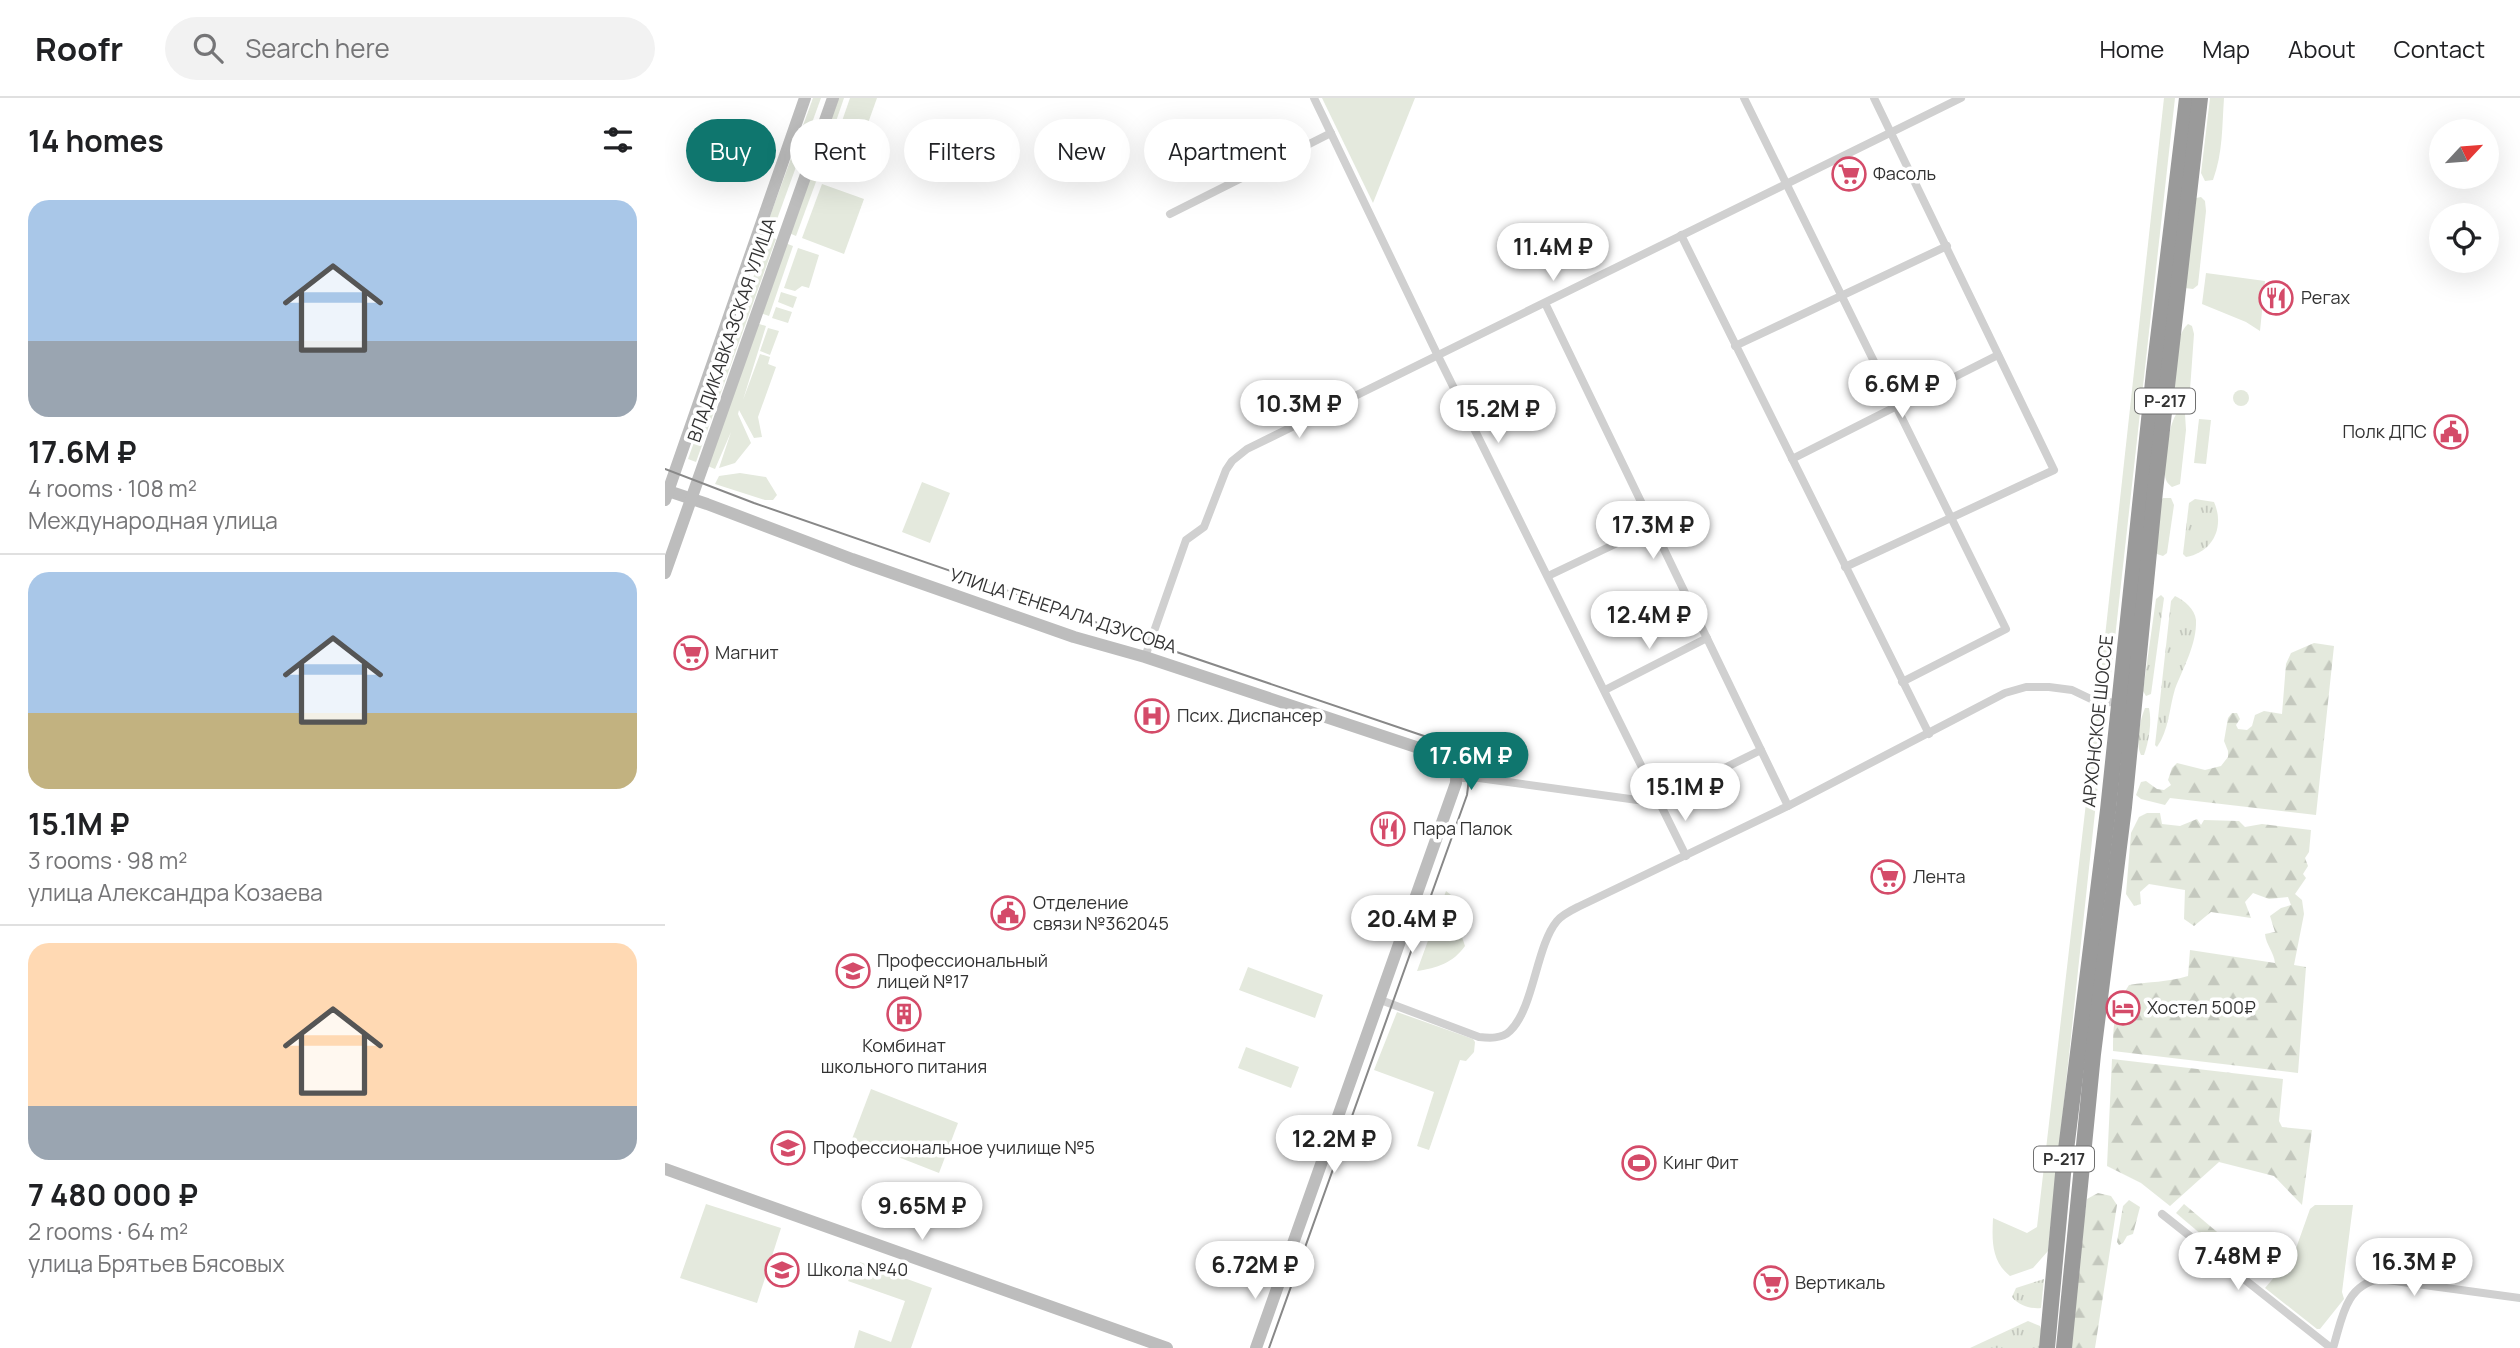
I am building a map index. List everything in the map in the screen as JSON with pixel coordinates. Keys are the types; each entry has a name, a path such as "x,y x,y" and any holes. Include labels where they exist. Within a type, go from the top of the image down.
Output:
{"highway":[{"name":"АРХОНСКОЕ ШОССЕ","path":"2064,1348 2091,1067 2124,807 2126,704 2154,372 2187,98"},
{"name":"АРХОНСКОЕ ШОССЕ","path":"2047,1348 2063,1174 2108,810 2126,704 2158,463 2200,98"}],"street":[{"name":"ВЛАДИКАВКАЗСКАЯ УЛИЦА","path":"666,493 805,98"},
{"name":"ВЛАДИКАВКАЗСКАЯ УЛИЦА","path":"665,573 833,98"},
{"path":"1314,98 1685,856"},
{"path":"1744,98 2006,629 1902,682"},
{"path":"1845,567 2054,470 1874,98"},
{"path":"1145,657 1186,540 1203,527 1226,470 1232,461 1247,449 1961,98"},
{"path":"1170,214 1331,133"},
{"path":"1681,235 1929,734"},
{"path":"1735,346 1947,246"},
{"path":"1545,303 1788,806"},
{"path":"1792,458 1998,355"},
{"name":"УЛИЦА ГЕНЕРАЛА ДЗУСОВА","path":"666,493 691,498 852,559 1074,637 1145,657 1440,755 1452,762 1456,768 1456,778"},
{"path":"1548,576 1653,526"},
{"path":"1605,690 1707,638"},
{"path":"1378,999 1479,1037 1489,1038 1509,1032 1520,1014 1556,922 1580,906 1788,806 2005,693 2026,687 2049,687 2071,690 2095,701 2126,704"},
{"path":"1256,1348 1378,999 1427,868 1456,778 1479,778 1659,803 1761,750"},
{"path":"665,1169 1167,1348"},
{"path":"2162,1214 2332,1348 2345,1309 2357,1288 2369,1281 2380,1279 2520,1298"}],"green space":[{"path":"813,98 821,98 813,119 805,119"},
{"path":"838,98 844,98 837,119 831,119"},
{"path":"850,98 877,98 870,119 843,119"},
{"path":"1322,98 1415,98 1373,203"},
{"path":"2164,98 2175,98 2111,674 2101,673"},
{"path":"2210,98 2224,98 2219,160 2213,180 2205,181 2201,173"},
{"path":"790,161 791,182 776,222 769,219"},
{"path":"808,182 816,182 796,236 789,233"},
{"path":"822,184 864,199 844,254 802,238"},
{"path":"2201,197 2205,201 2206,211 2198,285 2193,289 2185,288 2196,198"},
{"path":"768,236 776,239 696,462 688,459"},
{"path":"785,243 793,246 769,316 761,313"},
{"path":"798,248 819,255 809,288 802,286 795,291 784,288"},
{"path":"2206,273 2265,281 2260,331 2246,322 2202,304"},
{"path":"781,292 797,297 793,308 778,302"},
{"path":"776,307 792,312 788,323 772,318"},
{"path":"756,323 766,326 743,400 760,354 770,357 768,364 776,367 758,417 762,437 754,438 739,410 738,414 751,443 735,463 719,468 731,432 715,469 705,465"},
{"path":"2188,324 2192,326 2194,334 2190,390 2184,394 2175,389 2176,363 2180,337"},
{"path":"768,328 779,331 770,355 760,351"},
{"path":"2241,390 2247,392 2247,404 2241,406 2235,404 2233,398 2235,392"},
{"path":"2177,413 2185,414 2186,430 2180,484 2172,487 2165,478 2165,460 2169,433"},
{"path":"2199,419 2211,420 2206,464 2194,463"},
{"path":"740,473 766,477 777,495 773,500 765,500 715,484 719,476"},
{"path":"922,482 950,493 930,543 902,532"},
{"path":"2163,498 2171,498 2174,505 2167,553 2163,556 2157,554 2155,548 2160,502"},
{"path":"2195,499 2214,502 2217,529 2210,544 2186,557 2183,554 2189,503"},
{"path":"2161,595 2164,598 2151,694 2146,696 2143,691 2156,599"},
{"path":"2175,596 2194,612 2196,629 2157,747 2155,745 2171,601"},
{"path":"2314,643 2334,646 2316,815 2170,798 2165,805 2141,799 2136,795 2141,782 2146,781 2157,789 2164,790 2171,785 2168,780 2177,763 2205,770 2221,766 2228,757 2224,741 2228,718 2232,713 2237,713 2240,719 2236,725 2238,729 2247,730 2252,726 2255,715 2264,711 2282,714 2286,664 2291,653"},
{"path":"2098,699 2107,700 2048,1251 2033,1268 2010,1276 1996,1257 1993,1218 2027,1233 2037,1227"},
{"path":"2145,708 2149,708 2149,738 2144,755 2141,755 2138,738"},
{"path":"2147,813 2160,813 2162,824 2180,826 2197,819 2201,825 2204,820 2239,821 2245,827 2262,824 2311,830 2309,852 2305,858 2308,866 2303,874 2306,878 2295,894 2302,900 2304,914 2294,965 2306,967 2298,1073 2113,1051 2115,1016 2129,985 2188,976 2190,950 2275,963 2265,934 2275,932 2270,916 2291,905 2288,897 2269,899 2253,893 2245,902 2251,918 2211,912 2194,926 2184,919 2185,890 2149,884 2140,892 2141,904 2134,906 2126,894 2131,833 2139,817"},
{"path":"1446,891 1470,910 1462,937 1465,946 1444,964 1417,971"},
{"path":"1248,967 1323,995 1315,1018 1239,990"},
{"path":"1397,1012 1475,1042 1474,1052 1466,1061 1460,1060 1429,1150 1417,1146 1434,1092 1374,1070"},
{"path":"1246,1047 1299,1067 1291,1088 1238,1068"},
{"path":"2112,1059 2283,1079 2279,1121 2282,1127 2312,1130 2302,1205 2274,1176 2219,1162 2170,1206 2141,1183 2107,1166"},
{"path":"871,1089 958,1123 939,1173 852,1139"},
{"path":"2098,1193 2111,1196 2117,1205 2095,1348 2071,1348 2068,1339 2087,1199"},
{"path":"2129,1200 2140,1207 2133,1234 2127,1236 2119,1245 2117,1242 2123,1206"},
{"path":"706,1204 781,1228 757,1303 680,1278"},
{"path":"2184,1204 2223,1237 2215,1246 2176,1213"},
{"path":"2315,1205 2353,1205 2342,1292 2344,1299 2320,1329 2265,1288 2294,1254 2310,1209"},
{"path":"860,1262 932,1288 911,1348 854,1348 859,1330 891,1342 905,1301 848,1281"},
{"path":"2044,1279 2041,1308 2025,1306 2012,1297 2016,1288"},
{"path":"2028,1321 2040,1326 2042,1348 1970,1348"}],"tram line":[{"path":"665,469 1153,644 1427,737 1448,746 1461,756 1468,772 1467,795 1269,1348"}],"place":[{"name":"Фасоль","path":"1849,174"},
{"name":"Регах","path":"2276,298"},
{"name":"Полк ДПС","path":"2451,432"},
{"name":"Магнит","path":"691,653"},
{"name":"Псих. Диспансер","path":"1152,716"},
{"name":"Пара Палок","path":"1388,829"},
{"name":"Лента","path":"1888,877"},
{"name":"Отделение связи №362045","path":"1008,913"},
{"name":"Профессиональный лицей №17","path":"853,971"},
{"name":"Хостел 500₽","path":"2123,1008"},
{"name":"Комбинат школьного питания","path":"904,1014"},
{"name":"Профессиональное училище №5","path":"788,1148"},
{"name":"Кинг Фит","path":"1639,1163"},
{"name":"Школа №40","path":"782,1270"},
{"name":"Вертикаль","path":"1771,1283"}]}
